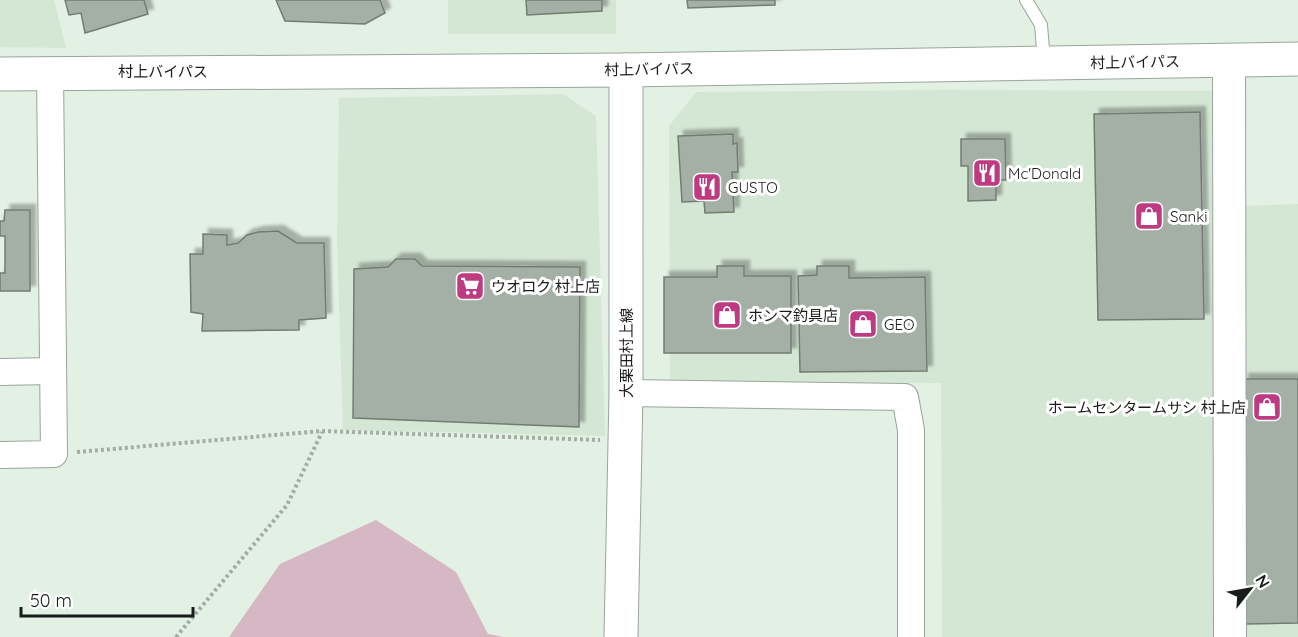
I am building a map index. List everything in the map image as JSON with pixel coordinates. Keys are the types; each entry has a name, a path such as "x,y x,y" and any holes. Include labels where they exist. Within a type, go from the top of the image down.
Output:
{"main road":[{"name":"村上バイパス","path":"0,74 626,69 1298,59"},
{"name":"大栗田村上線","path":"621,637 626,393 626,69"}],"street":[{"path":"1229,61 1230,637"},
{"path":"0,455 54,454 50,72"},
{"path":"0,372 52,371"},
{"path":"626,393 905,397 911,430 911,637"}],"lane":[{"path":"1026,0 1041,25 1045,63"}],"path":[{"path":"54,454 322,431 625,441"},
{"path":"176,637 286,505 322,431"}],"shaded area":[{"path":"0,0 54,0 66,48 0,47"},
{"path":"448,0 616,0 616,34 448,34"},
{"path":"1215,91 1216,637 942,637 941,383 670,382 669,126 696,92"},
{"name":"ウオロク 村上店","path":"563,94 596,116 605,436 343,430 337,241 339,98"},
{"name":"ホームセンタームサシ 村上店","path":"1298,204 1298,637 1237,637 1239,206"},
{"path":"376,520 456,572 488,634 504,637 229,637 280,564"}],"building":[{"path":"65,0 144,0 148,14 85,33 81,13 69,15"},
{"path":"276,0 380,0 385,13 365,24 285,21"},
{"path":"526,0 602,0 602,11 527,15"},
{"path":"687,0 775,0 775,5 688,8"},
{"name":"Sanki","path":"1200,112 1204,319 1098,320 1094,114"},
{"name":"GUSTO","path":"733,134 733,144 737,143 738,172 732,172 734,212 705,213 704,201 682,202 678,136"},
{"name":"Mc'Donald","path":"961,139 1005,139 1006,180 996,180 996,200 968,201 968,166 961,166"},
{"path":"5,210 30,210 30,291 0,291 0,273 5,273 5,236 0,236 0,221 4,221"},
{"path":"278,231 297,243 324,243 326,318 299,320 299,330 202,331 203,314 191,312 190,254 203,254 203,234 227,235 227,245 238,243 247,235"},
{"path":"396,259 415,259 422,266 580,267 579,427 353,418 354,269 388,267"},
{"name":"ホンマ釣具店","path":"717,266 744,266 744,276 791,276 791,353 664,353 664,277 717,277"},
{"name":"GEO","path":"817,266 849,266 849,278 925,277 927,371 800,372 798,276 817,275"},
{"path":"1243,379 1298,379 1298,623 1246,624"}],"place":[{"name":"Mc'Donald","path":"987,173"},
{"name":"GUSTO","path":"707,187"},
{"name":"Sanki","path":"1149,216"},
{"name":"ウオロク 村上店","path":"470,286"},
{"name":"ホンマ釣具店","path":"727,315"},
{"name":"GEO","path":"863,324"},
{"name":"ホームセンタームサシ 村上店","path":"1267,407"}]}
